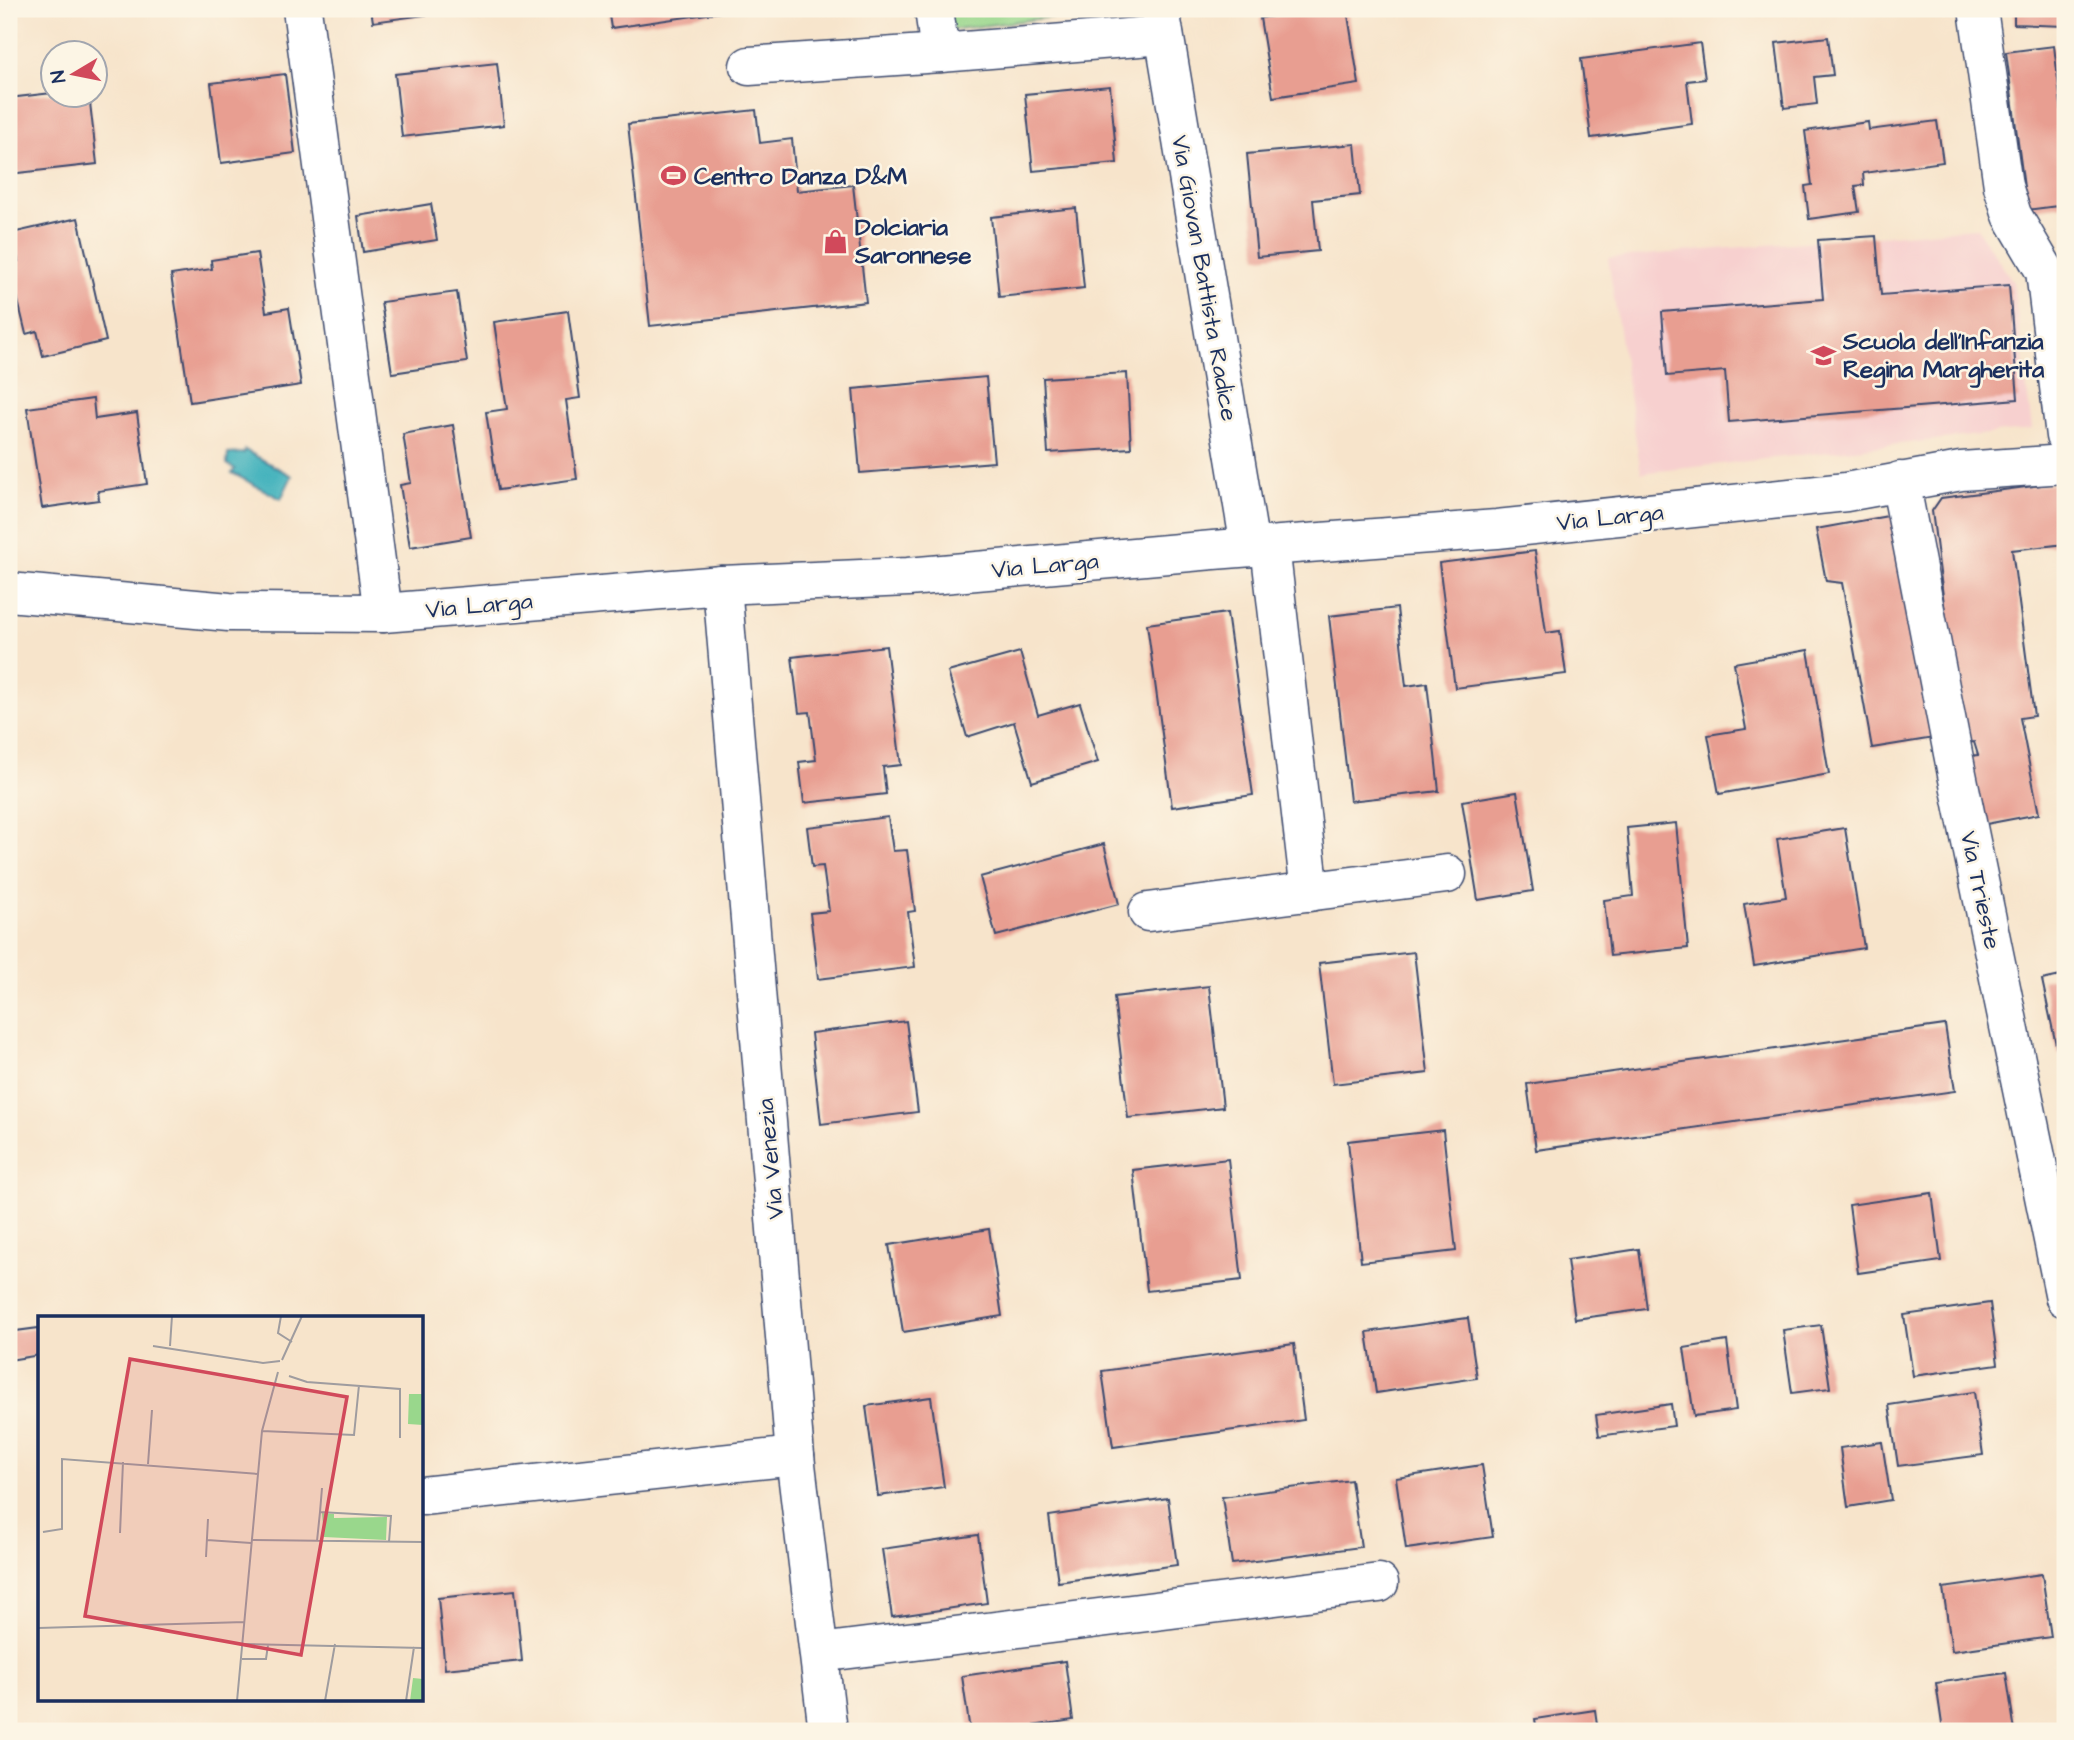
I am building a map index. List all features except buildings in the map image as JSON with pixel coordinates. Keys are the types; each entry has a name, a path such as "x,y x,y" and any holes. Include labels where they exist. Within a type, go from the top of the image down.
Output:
{"street":[{"path":"302,9 383,613"},
{"path":"934,9 940,53"},
{"path":"1978,9 2003,186 2012,215 2055,258 2065,436"},
{"path":"749,66 940,53 1162,22"},
{"name":"Via Giovan Battista Radice","path":"1162,22 1260,546 1310,892"},
{"name":"Via Larga","path":"13,592 229,612 383,613 722,585 908,577 1260,546 1497,529 1846,492 1961,471 2065,464"},
{"name":"Via Trieste","path":"1900,481 1957,774 2065,1298"},
{"name":"Via Venezia","path":"722,585 795,1456 828,1731"},
{"path":"1147,912 1447,874"},
{"path":"424,1496 795,1456"},
{"path":"819,1653 1379,1583"}],"shaded area":[{"name":"Scuola dell'Infanzia Regina Margherita","path":"1977,228 2013,282 2032,429 1641,473 1608,258"}],"green space":[{"path":"939,9 1116,9 942,31"}],"water":[{"path":"245,450 292,476 281,499 232,473 235,469 227,464 228,454 244,453"}],"place":[{"name":"Centro Danza D&M","path":"674,176"},
{"name":"Dolciaria Saronnese","path":"835,241"},
{"name":"Scuola dell'Infanzia Regina Margherita","path":"1823,355"}]}
